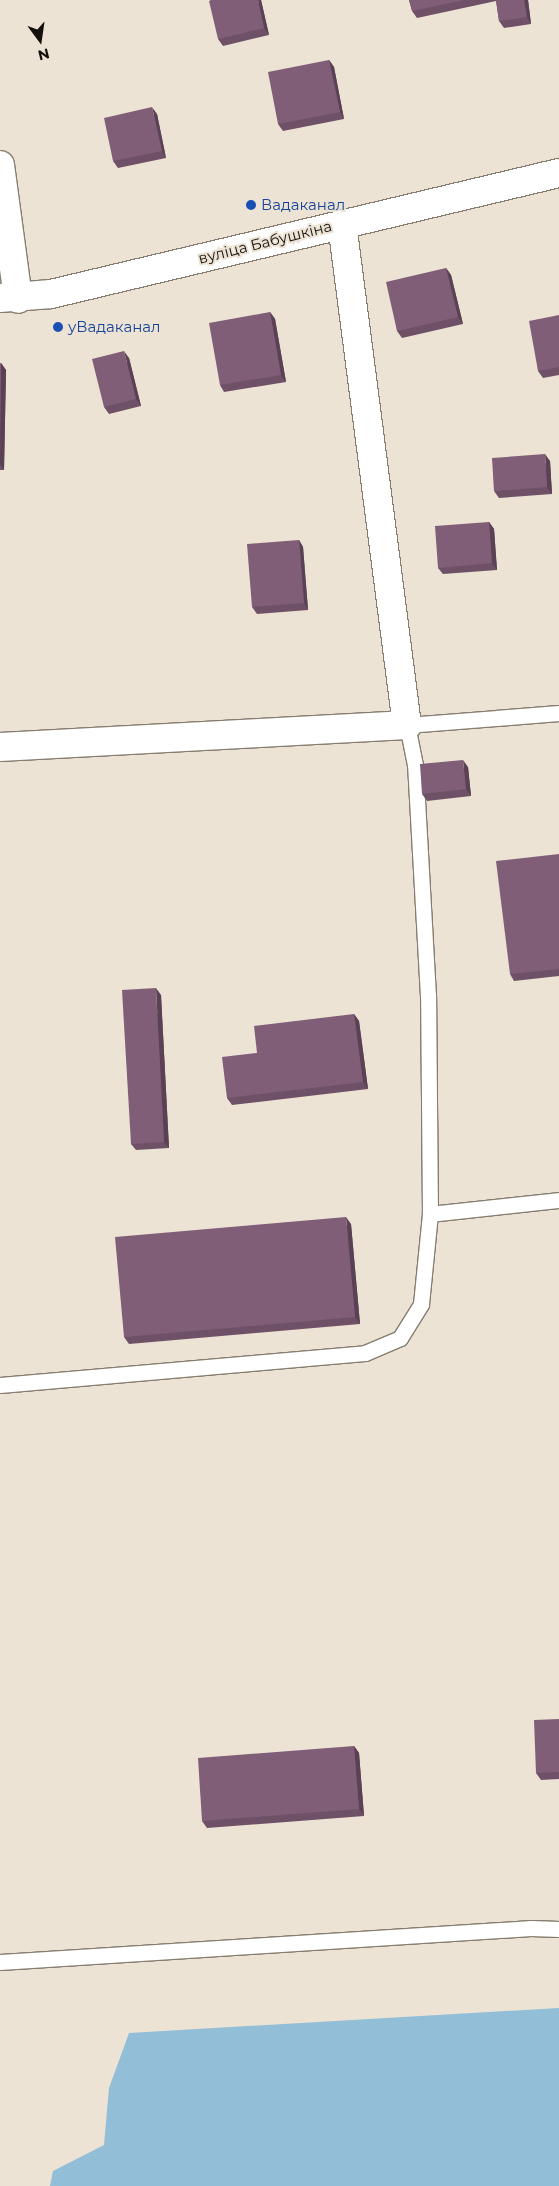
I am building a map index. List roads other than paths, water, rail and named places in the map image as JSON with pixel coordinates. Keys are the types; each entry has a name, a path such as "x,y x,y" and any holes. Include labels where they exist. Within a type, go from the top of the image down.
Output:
{"street":[{"path":"0,166 9,299"},
{"name":"вуліца Бабушкіна","path":"9,299 51,294 559,173"},
{"path":"0,747 407,725 342,224"}],"lane":[{"path":"0,1385 365,1353 400,1338 421,1304 430,1214 428,996 415,765 407,725 559,713"},
{"path":"430,1214 559,1200"},
{"path":"0,1962 531,1928 559,1929"}],"water":[{"path":"559,2008 559,2186 50,2186 53,2171 104,2145 109,2088 129,2033"}],"place":[{"name":"Вадаканал","path":"251,205"},
{"name":"уВадаканал","path":"58,327"}]}
